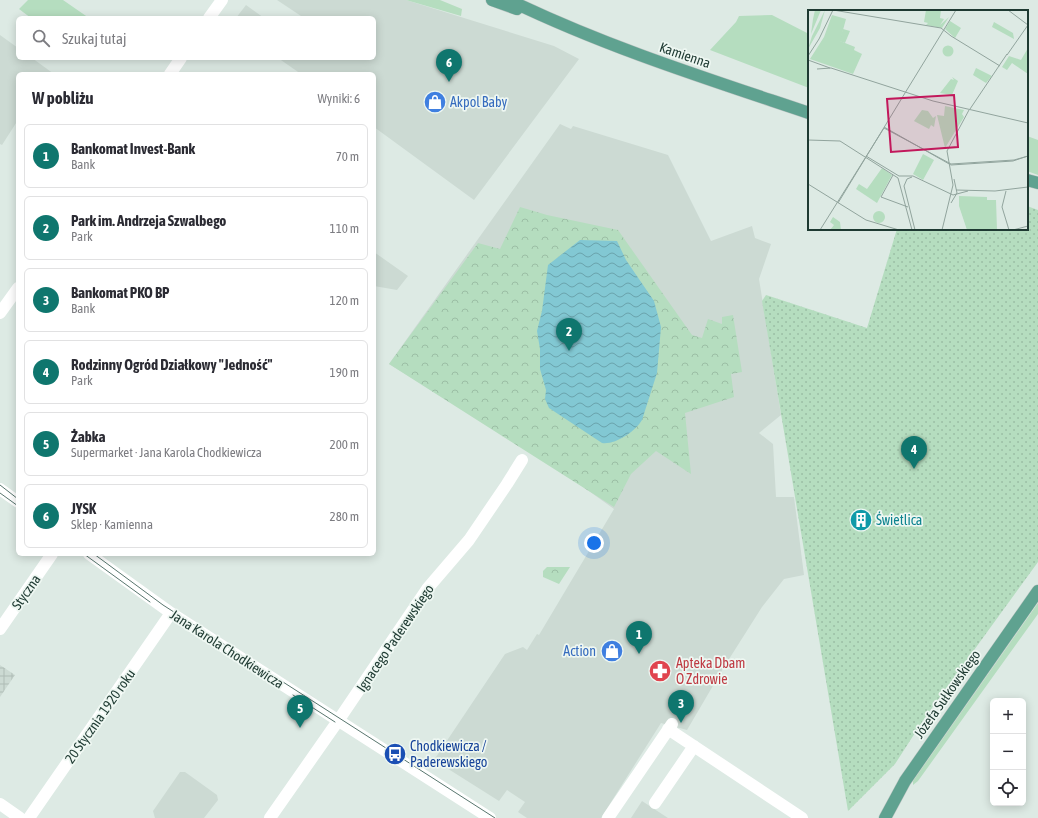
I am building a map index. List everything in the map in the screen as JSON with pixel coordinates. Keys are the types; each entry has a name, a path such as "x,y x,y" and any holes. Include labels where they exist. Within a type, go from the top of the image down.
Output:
{"main road":[{"name":"Kamienna","path":"492,0 553,21 630,52 808,113"},
{"name":"Kamienna","path":"510,0 553,21"},
{"path":"1028,180 1038,183"},
{"name":"Józefa Sułkowskiego","path":"885,818 905,781 1038,591"}],"street":[{"path":"210,16 222,0"},
{"path":"171,72 180,60"},
{"path":"0,313 16,291"},
{"name":"Ignacego Paderewskiego","path":"270,818 339,721 427,589 469,540 522,460"},
{"path":"0,489 16,501"},
{"name":"Styczna","path":"0,629 51,556"},
{"name":"Jana Karola Chodkiewicza","path":"92,556 171,613 490,818"},
{"name":"20 Stycznia 1920 roku","path":"29,818 171,613"},
{"path":"608,818 670,727 694,746 803,818"},
{"path":"655,803 694,746"},
{"path":"0,804 20,818"}],"shaded area":[{"path":"277,0 406,0 554,46 579,59 474,200 376,128 376,72 298,72 281,60 376,60 376,16 301,16"},
{"path":"246,5 261,16 238,16"},
{"path":"0,35 16,47 16,60 35,60 51,72 16,72 16,123 2,145 0,144"},
{"path":"560,124 571,129 573,126 668,155 711,241 752,226 755,238 771,244 759,279 781,415 759,433 773,444 776,497 794,497 804,575 784,579 762,607 724,667 687,730 661,723 601,818 527,818 518,812 525,802 507,790 499,801 434,760 505,654 523,647 527,650 537,634 539,635 614,509 540,456 389,364"},
{"path":"376,253 408,276 397,290 376,286"},
{"path":"0,665 15,675 0,697"},
{"path":"180,772 185,772 217,795 218,800 204,818 155,818 153,811"},
{"path":"642,801 668,818 631,818"}],"green space":[{"path":"28,0 63,0 86,16 28,16 19,9"},
{"path":"406,0 440,0 462,9 461,16"},
{"path":"772,15 808,33 808,88 710,50 736,22 739,16"},
{"path":"1028,136 1038,140 1038,175 1028,171"},
{"path":"1028,206 1038,210 1038,562 924,719 895,764 848,811 762,301 766,295 867,328 897,230 1028,230"},
{"path":"520,207 547,215 618,230 692,335 702,338 708,319 722,324 722,317 733,315 742,372 731,374 734,397 685,413 691,474 656,451 631,474 614,507 389,364 478,243 500,249"},
{"path":"547,567 570,567 559,584 543,577 543,571"},
{"path":"1038,603 1038,614 918,781 913,785 913,781"}],"water":[{"path":"580,240 617,241 626,260 654,301 661,327 657,373 642,420 635,429 624,437 607,443 602,443 549,408 545,399 546,390 540,369 540,349 537,331 542,311 548,265"}],"tram line":[{"path":"0,485 16,497"},
{"path":"0,493 16,505"},
{"path":"87,556 150,602"},
{"path":"97,556 163,605 495,818"},
{"path":"293,695 335,722"}],"place":[{"name":"JYSK","path":"449,82"},
{"name":"Akpol Baby","path":"435,102"},
{"name":"Park im. Andrzeja Szwalbego","path":"569,351"},
{"name":"Rodzinny Ogród Działkowy \"Jedność\"","path":"914,469"},
{"name":"Świetlica","path":"861,520"},
{"name":"Action","path":"612,651"},
{"name":"Bankomat Invest-Bank","path":"639,654"},
{"name":"Apteka Dbam O Zdrowie","path":"660,671"},
{"name":"Bankomat PKO BP","path":"681,723"},
{"name":"Żabka","path":"300,728"},
{"name":"Chodkiewicza / Paderewskiego","path":"395,754"}]}
